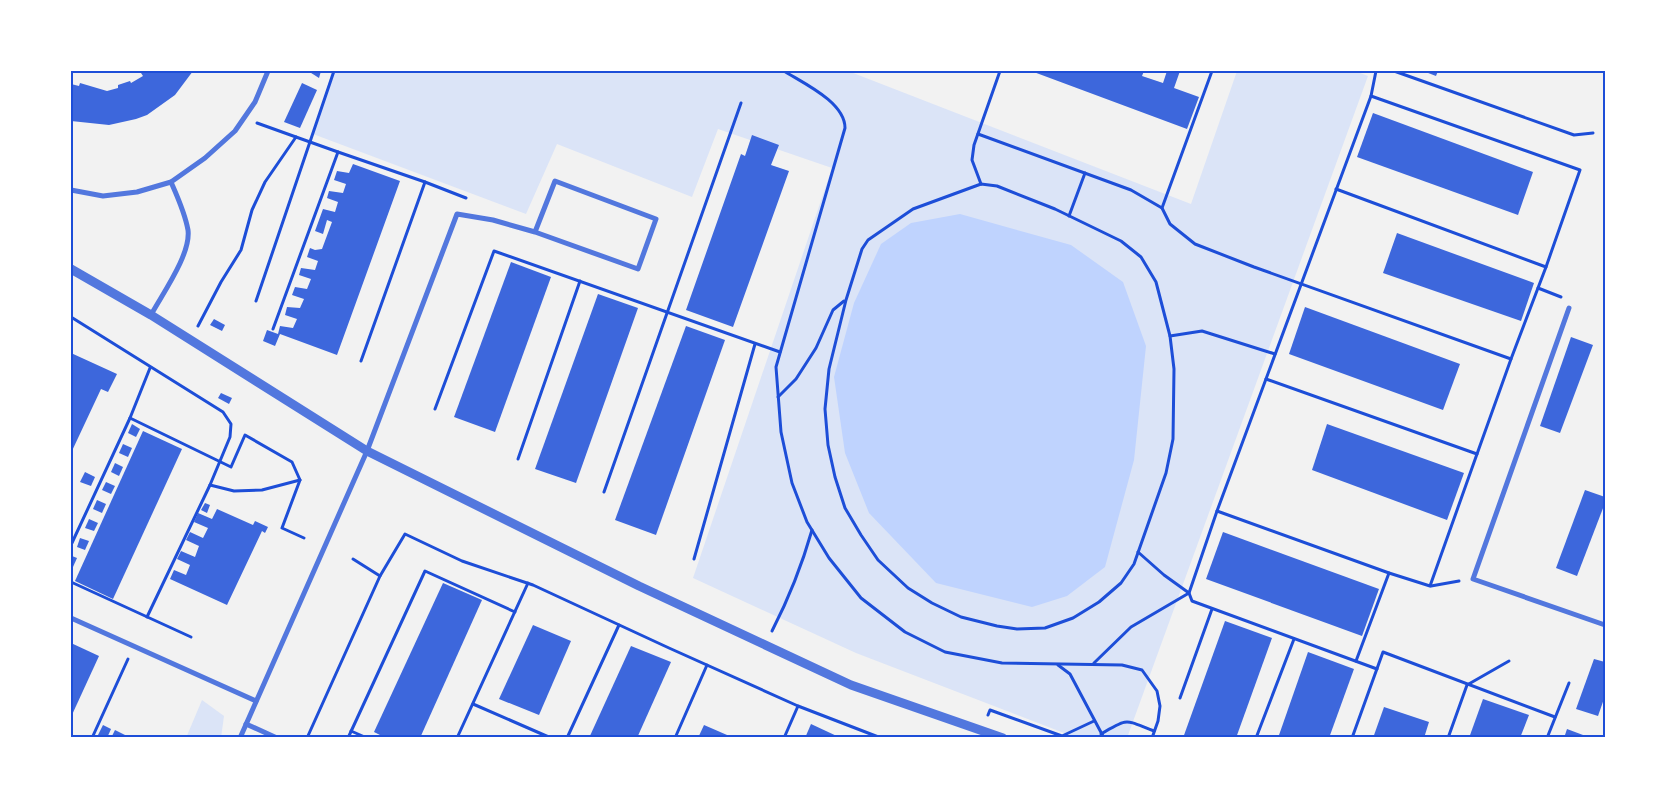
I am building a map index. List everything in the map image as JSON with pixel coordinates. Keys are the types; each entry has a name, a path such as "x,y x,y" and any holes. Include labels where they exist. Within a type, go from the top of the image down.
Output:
{"street":[{"path":"71,190 103,196 137,192 171,182 205,158 235,131 255,102 268,71"},
{"path":"240,738 367,451 457,214 493,220 535,232 638,269 656,219 554,181 535,232"},
{"path":"151,315 185,254 188,233 185,215 171,182"},
{"path":"71,269 151,315 367,451 630,582 851,685 1003,738"},
{"path":"1569,308 1473,579 1605,625"},
{"path":"71,618 256,702"},
{"path":"246,724 277,738"}],"path":[{"path":"256,301 334,71"},
{"path":"784,71 831,101 845,121 845,128 776,367 781,432 792,483 812,529 829,558 862,598 905,632 945,652 1002,663 1058,665 1093,663 1127,666 1142,670 1157,691 1160,706 1152,738"},
{"path":"981,184 972,160 978,134 1000,71"},
{"path":"1162,208 1212,71"},
{"path":"1093,663 1131,627 1189,593 1217,511 1371,96 1376,71"},
{"path":"1394,71 1574,135 1593,133"},
{"path":"1371,96 1580,170 1430,586"},
{"path":"604,492 741,103"},
{"path":"244,118 467,198"},
{"path":"978,134 1131,190 1162,208 1170,224 1195,244 1511,359"},
{"path":"191,340 220,282 241,250 252,210 265,182 296,137"},
{"path":"274,329 338,152"},
{"path":"1069,216 1085,173"},
{"path":"361,361 425,182"},
{"path":"981,184 997,186 1069,216 1121,241 1141,257 1156,282 1170,336 1174,369 1173,439 1166,473 1134,564 1121,583 1099,602 1073,618 1045,628 1017,629 961,617 932,604 908,588 878,560 861,536 846,508 835,477 828,445 825,409 829,369 846,300 862,249 868,240 913,209 981,184"},
{"path":"1336,189 1546,267"},
{"path":"435,408 494,251 780,352"},
{"path":"518,459 580,282"},
{"path":"778,397 796,379 816,348 833,310 846,300"},
{"path":"71,317 223,412 231,424 230,437 210,484 147,617"},
{"path":"1170,336 1202,331 1276,354"},
{"path":"694,559 755,344"},
{"path":"71,544 130,418 150,367"},
{"path":"1266,379 1477,454"},
{"path":"130,418 231,467 245,436 292,462 300,480 282,528 304,538"},
{"path":"210,484 234,491 262,490 300,480"},
{"path":"1217,511 1430,586 1473,579"},
{"path":"765,645 792,590 812,529"},
{"path":"307,738 380,576 405,534 462,562 528,583 798,706 881,738"},
{"path":"1138,552 1164,575 1189,593 1192,601 1377,669"},
{"path":"352,559 380,576"},
{"path":"348,738 425,571 515,612"},
{"path":"1356,661 1389,573"},
{"path":"71,582 192,637"},
{"path":"457,738 528,583"},
{"path":"1180,698 1212,609"},
{"path":"567,738 619,625"},
{"path":"1256,738 1294,639"},
{"path":"92,738 134,646"},
{"path":"1352,738 1383,652 1555,717"},
{"path":"1448,738 1467,685 1509,661"},
{"path":"1058,665 1070,674 1103,736 1120,722 1127,721 1154,731"},
{"path":"675,738 707,666"},
{"path":"1547,738 1569,684"},
{"path":"473,704 551,738"},
{"path":"784,738 798,706"},
{"path":"982,731 990,710 1062,736 1094,721"},
{"path":"352,731 367,738"}],"shaded area":[{"path":"332,71 848,71 1191,204 1237,71 1355,71 1368,76 1127,738 1077,738 856,653 693,578 832,168 718,129 692,197 557,144 526,214 313,134"},
{"path":"202,700 224,716 221,738 186,738"}],"water":[{"path":"960,214 1071,245 1123,282 1146,346 1134,460 1105,567 1067,596 1032,607 936,583 869,513 845,453 834,377 854,303 881,244 911,223"}],"building":[{"path":"142,71 193,71 175,95 147,115 109,125 71,121 71,84 79,86 80,83 107,91 118,88 118,85 130,81 131,83 143,76"},
{"path":"308,71 321,71 319,78"},
{"path":"1031,71 1144,71 1142,76 1163,83 1167,71 1180,71 1174,88 1199,97 1187,129"},
{"path":"1423,71 1438,71 1436,76"},
{"path":"302,83 317,90 300,128 284,122"},
{"path":"1373,113 1533,172 1518,215 1357,157"},
{"path":"752,135 779,145 771,165 789,171 733,327 686,310 741,154 745,156"},
{"path":"353,164 400,181 337,355 280,334 275,346 263,341 267,330 278,334 280,326 293,328 297,319 285,315 287,307 300,308 304,299 292,295 295,287 307,289 311,279 299,275 301,268 315,270 318,261 307,257 310,248 315,250 322,249 332,222 327,220 323,234 315,231 323,209 335,212 338,202 327,198 329,191 343,193 346,184 334,180 337,171 349,173"},
{"path":"1397,233 1534,283 1521,321 1383,273"},
{"path":"511,262 551,277 495,432 454,417"},
{"path":"598,294 638,308 576,483 535,469"},
{"path":"1305,307 1460,364 1443,410 1289,354"},
{"path":"214,319 225,325 222,331 210,325"},
{"path":"686,326 725,340 656,535 615,520"},
{"path":"1571,337 1593,345 1560,433 1540,426"},
{"path":"71,353 117,374 108,392 101,389 71,453"},
{"path":"221,393 232,398 229,404 218,398"},
{"path":"132,424 140,429 136,437 128,433"},
{"path":"1327,424 1464,473 1447,520 1312,470"},
{"path":"143,431 182,449 113,599 75,581"},
{"path":"123,444 132,448 128,457 119,453"},
{"path":"115,463 123,467 119,476 111,472"},
{"path":"85,472 95,477 91,486 80,482"},
{"path":"106,482 115,486 111,494 102,490"},
{"path":"1585,490 1605,497 1605,503 1577,576 1556,568"},
{"path":"97,500 106,504 102,513 93,509"},
{"path":"205,503 210,505 207,513 201,510"},
{"path":"217,509 253,525 255,521 268,527 265,533 262,531 227,605 170,579 174,570 186,575 190,565 177,559 181,551 195,557 199,546 186,540 190,532 203,538 208,528 194,522 198,513 212,519"},
{"path":"89,519 98,523 94,531 85,528"},
{"path":"1223,532 1379,589 1362,636 1206,579"},
{"path":"80,538 89,541 85,550 77,547"},
{"path":"72,556 77,558 73,567 71,566"},
{"path":"443,583 482,600 420,738 386,738 374,732"},
{"path":"1225,621 1272,638 1236,738 1183,738"},
{"path":"533,625 571,641 539,715 499,699"},
{"path":"71,643 99,656 71,717"},
{"path":"631,646 671,662 637,738 589,738"},
{"path":"1308,652 1354,669 1329,738 1278,738"},
{"path":"1594,659 1605,662 1605,696 1598,716 1576,709"},
{"path":"1483,699 1529,715 1520,738 1469,738"},
{"path":"1384,707 1429,722 1424,738 1373,738"},
{"path":"811,724 841,738 805,738"},
{"path":"103,725 111,729 107,738 97,737"},
{"path":"704,725 734,738 698,738"},
{"path":"1567,729 1591,738 1564,738"},
{"path":"115,730 131,738 111,738"}]}
